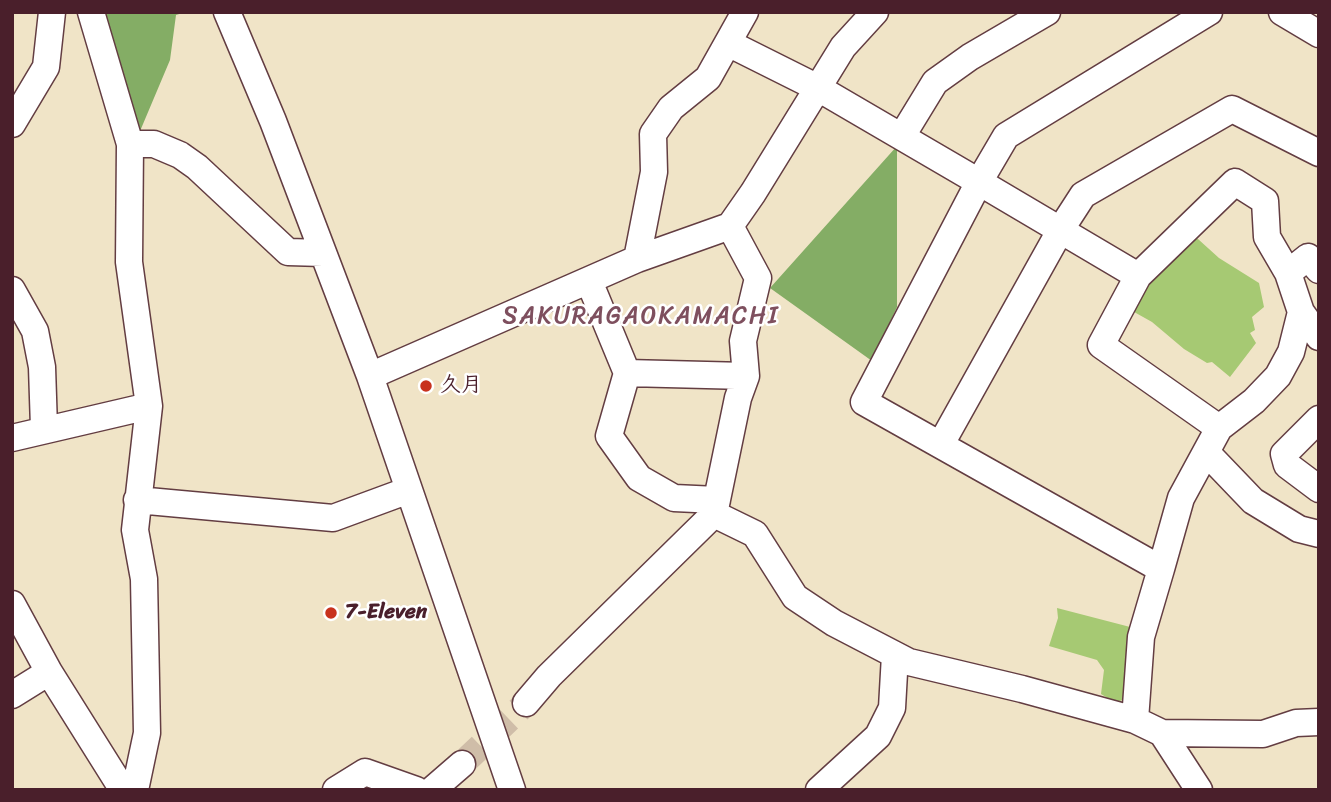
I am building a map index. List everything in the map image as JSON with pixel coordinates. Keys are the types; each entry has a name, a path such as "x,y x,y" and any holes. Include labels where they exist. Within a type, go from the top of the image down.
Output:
{"street":[{"path":"12,124 46,67 52,12"},
{"path":"91,12 130,144 129,262 149,406 135,530 144,579 147,733 135,790"},
{"path":"227,12 370,376 512,790"},
{"path":"637,259 654,172 653,134 671,108 708,78 745,12"},
{"path":"370,376 637,259 730,226 843,47 875,12"},
{"path":"902,136 934,82 970,57 1047,12"},
{"path":"1161,569 864,402 979,182 1006,136 1209,12"},
{"path":"1282,12 1319,34"},
{"path":"728,43 818,88 1138,276"},
{"path":"941,444 1061,229 1083,195 1231,109 1319,153"},
{"path":"130,144 154,144 180,155 197,167 288,252 323,253"},
{"path":"1219,428 1101,345 1138,276 1235,182 1265,201 1267,237 1288,273 1301,312 1319,337"},
{"path":"526,703 549,676 716,507 738,398 746,376 743,341 758,278 730,226"},
{"path":"1288,273 1308,257 1319,270"},
{"path":"589,281 627,373 608,436 639,478 674,498 716,507 755,534 762,549 795,597 834,623 909,662 1135,720 1162,733 1263,734 1296,723 1319,722"},
{"path":"12,290 35,331 41,367 44,428"},
{"path":"1135,720 1141,637 1181,498 1219,428 1254,401 1278,376 1291,352 1301,312"},
{"path":"627,373 746,376"},
{"path":"12,438 44,428 149,406"},
{"path":"1319,419 1284,454 1287,465 1319,489"},
{"path":"1206,452 1253,501 1299,529 1319,534"},
{"path":"137,500 332,518 408,490"},
{"path":"12,604 48,672 123,790"},
{"path":"819,790 878,736 892,708 895,655"},
{"path":"12,695 48,672"},
{"path":"1162,733 1199,790"},
{"path":"432,790 462,764"},
{"path":"336,790 365,772 416,790"}],"green space":[{"path":"97,12 186,12 176,15 170,60 135,143"},
{"path":"897,146 897,307 872,361 770,288"},
{"path":"1188,230 1219,258 1259,283 1264,307 1252,317 1255,330 1250,333 1256,343 1230,377 1212,362 1207,363 1184,349 1152,322 1127,308"},
{"path":"1057,608 1134,628 1124,699 1116,703 1101,694 1104,670 1097,660 1049,646 1058,618"}],"tunnel":[{"path":"462,764 526,703"}],"place":[{"name":"久月","path":"426,386"},
{"name":"7-Eleven","path":"331,613"}],"district":[{"name":"SAKURAGAOKAMACHI","path":"641,317"}]}
